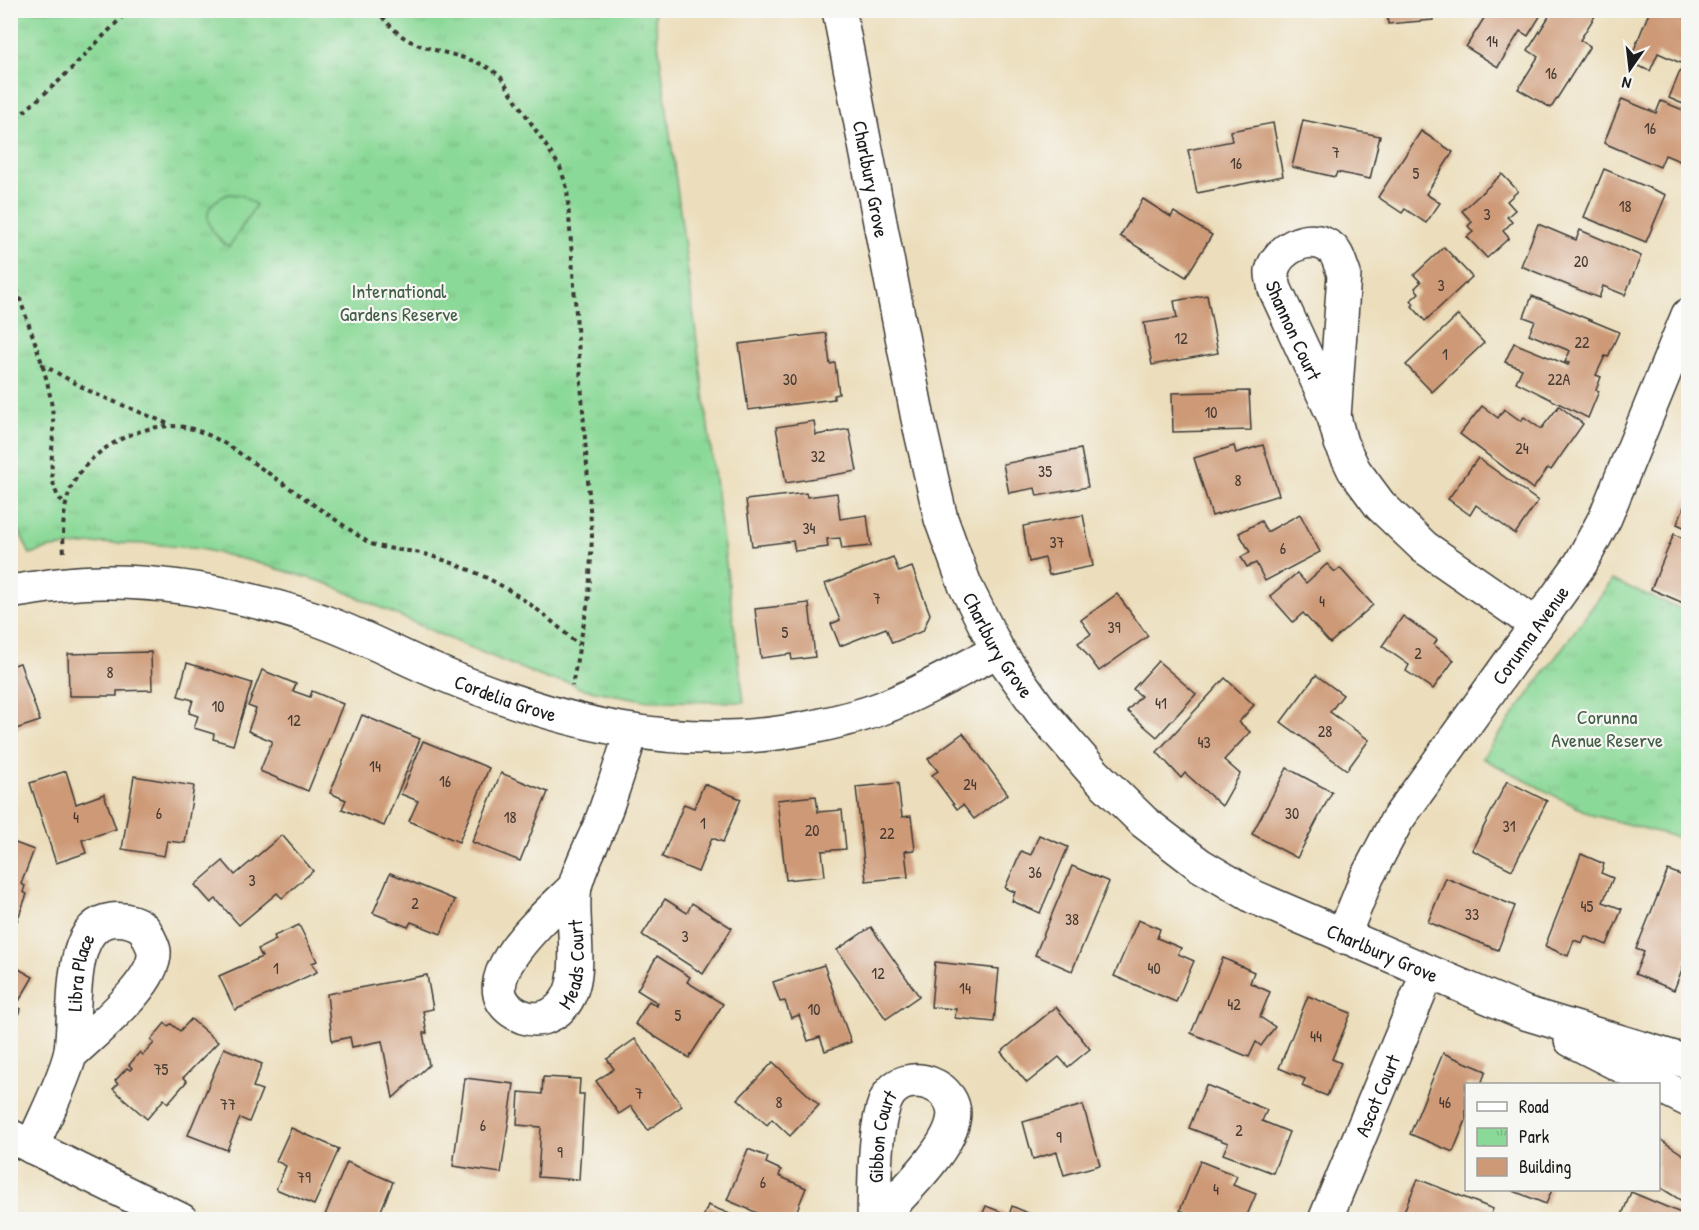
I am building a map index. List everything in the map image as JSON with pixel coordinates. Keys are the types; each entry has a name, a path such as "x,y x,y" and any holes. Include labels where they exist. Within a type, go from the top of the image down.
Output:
{"street":[{"name":"Charlbury Grove","path":"839,10 918,419 941,519 965,585 998,651 1051,722 1094,773 1144,822 1200,866 1254,897 1525,1013 1689,1062"},
{"name":"Corunna Avenue","path":"1343,937 1367,877 1397,820 1535,624 1581,563 1605,518 1689,315"},
{"path":"1334,417 1341,443 1354,470 1380,505 1424,547 1535,624"},
{"name":"Cordelia Grove","path":"10,592 105,582 189,588 248,600 318,620 498,697 567,719 631,732 741,735 816,726 886,707 998,651"},
{"path":"575,887 608,804 631,732"},
{"name":"Ascot Court","path":"1325,1220 1428,972"},
{"name":"Charlbury Grove","path":"1525,1013 1594,1054 1654,1083"},
{"path":"70,1055 21,1142 181,1220"},
{"name":"Charlbury Grove","path":"1660,1086 1689,1100"}],"path":[{"path":"10,124 60,80 129,10"},
{"path":"376,10 393,29 410,41 489,67 500,76 560,167 567,188 592,536 591,581 571,690"},
{"path":"10,263 25,320 41,364 53,417 53,486 56,498 66,505"},
{"path":"41,364 93,393 172,426 208,434 369,543 380,548 418,552 440,558 495,580 534,605 579,646"},
{"path":"64,556 66,505 72,486 83,469 114,443 134,434 172,426"}],"green space":[{"name":"International Gardens Reserve","path":"10,11 654,11 744,702 649,701 579,688 572,683 547,679 459,643 326,583 201,549 152,544 103,543 51,548 30,554 10,512"},
{"path":"229,194 241,195 256,205 229,247 210,226 208,212 219,199"},
{"name":"Corunna Avenue Reserve","path":"1612,580 1688,612 1688,840 1592,815 1482,758"}],"building":[{"path":"1387,10 1433,10 1433,20 1388,24"},
{"path":"1489,10 1544,10 1528,36 1520,31 1498,67 1466,47"},
{"path":"1553,10 1586,10 1595,16 1580,40 1590,46 1551,108 1518,89 1538,57 1528,50"},
{"path":"1650,10 1668,10 1688,19 1688,106 1669,98 1683,64 1658,53 1650,71 1629,62"},
{"path":"1622,99 1656,113 1661,101 1688,112 1688,146 1682,162 1665,155 1660,167 1604,143"},
{"path":"1303,120 1380,136 1370,179 1337,172 1335,177 1292,167"},
{"path":"1273,123 1283,176 1197,193 1188,150 1232,141 1230,131"},
{"path":"1421,131 1453,152 1426,194 1440,203 1426,223 1405,209 1402,213 1378,197"},
{"path":"1604,169 1666,195 1646,242 1584,217"},
{"path":"1502,174 1518,191 1507,201 1515,210 1507,217 1512,222 1503,231 1509,238 1487,258 1467,237 1473,232 1468,226 1472,222 1462,211"},
{"path":"1143,199 1171,217 1174,212 1212,235 1186,277 1120,236"},
{"path":"1538,224 1576,240 1580,230 1641,256 1625,295 1603,286 1599,298 1521,266"},
{"path":"1444,247 1472,277 1425,321 1412,306 1414,304 1411,300 1419,293 1415,288 1421,282 1414,275"},
{"path":"1207,295 1218,353 1152,365 1144,323 1177,318 1174,301"},
{"path":"1532,296 1619,332 1608,357 1605,356 1596,375 1601,377 1596,390 1599,391 1588,418 1516,382 1522,369 1505,362 1514,343 1568,365 1569,363 1565,362 1570,351 1529,334 1535,321 1524,317"},
{"path":"1458,315 1484,343 1432,392 1406,365"},
{"path":"826,333 830,364 835,363 839,394 834,395 834,399 748,410 739,344"},
{"path":"1249,391 1251,430 1173,432 1172,393"},
{"path":"1482,406 1498,418 1504,409 1521,421 1524,417 1541,429 1559,406 1583,424 1551,470 1548,468 1533,489 1460,434"},
{"path":"814,421 816,435 849,429 857,471 786,483 776,427"},
{"path":"1263,445 1279,495 1212,516 1194,458 1234,446 1236,453"},
{"path":"1081,449 1088,487 1037,496 1035,488 1009,493 1003,464"},
{"path":"1478,458 1538,501 1515,534 1476,505 1470,515 1448,499"},
{"path":"806,493 807,497 837,493 840,519 867,515 871,546 842,549 840,538 827,539 828,547 795,551 793,541 752,546 746,500"},
{"path":"1688,497 1688,529 1677,524"},
{"path":"1300,514 1320,552 1265,581 1256,563 1247,567 1241,557 1250,552 1239,533 1261,521 1267,532"},
{"path":"1083,515 1093,566 1049,575 1045,558 1029,562 1023,526"},
{"path":"1674,534 1688,541 1688,605 1651,589"},
{"path":"893,557 899,572 912,567 930,614 923,631 892,643 886,628 840,646 831,624 840,620 825,584"},
{"path":"1327,564 1335,572 1340,568 1373,605 1330,643 1303,613 1293,622 1270,596 1297,573 1306,583"},
{"path":"1117,594 1148,636 1099,671 1078,643 1091,634 1081,620"},
{"path":"809,603 815,657 792,660 791,654 761,658 755,609"},
{"path":"1403,616 1437,640 1434,645 1454,660 1433,689 1406,671 1409,665 1382,646"},
{"path":"151,652 152,690 117,691 117,696 69,696 68,654"},
{"path":"1158,661 1196,694 1157,737 1127,711 1141,696 1133,689"},
{"path":"20,663 40,721 10,731 10,666"},
{"path":"187,663 252,683 233,745 213,739 214,734 194,728 198,716 189,713 193,700 178,696"},
{"path":"262,670 296,684 293,691 310,697 312,691 343,704 308,791 260,771 272,741 248,731 256,709 248,706"},
{"path":"1316,675 1343,695 1330,712 1369,740 1347,770 1281,722"},
{"path":"1225,678 1254,705 1239,722 1250,732 1224,760 1240,774 1222,806 1185,773 1181,778 1157,752"},
{"path":"362,715 420,739 384,826 342,809 346,800 330,793"},
{"path":"963,733 1008,794 974,819 963,805 957,809 932,775 938,771 928,759"},
{"path":"423,741 489,768 459,842 409,821 418,801 401,794"},
{"path":"1287,768 1332,792 1297,858 1252,834"},
{"path":"66,771 76,804 104,794 116,829 82,840 86,853 56,863 30,783"},
{"path":"501,773 548,792 520,861 472,842"},
{"path":"134,776 194,786 185,843 167,841 164,856 122,849"},
{"path":"1507,781 1547,801 1512,870 1472,850"},
{"path":"898,783 902,817 911,816 915,850 905,851 908,877 866,881 856,787"},
{"path":"704,784 741,799 723,842 712,838 698,872 662,857 684,804 694,808"},
{"path":"816,796 818,812 842,810 846,849 822,851 825,876 786,880 777,800"},
{"path":"282,835 313,871 282,898 277,893 239,925 216,899 211,903 195,885 223,861 235,875"},
{"path":"1039,835 1068,847 1040,913 1012,901 1015,892 1005,888 1021,851 1031,855"},
{"path":"10,841 34,850 21,884 25,886 23,892 27,894 17,921 10,919"},
{"path":"1581,854 1604,864 1601,873 1613,878 1603,902 1622,909 1607,945 1585,936 1582,943 1574,940 1568,956 1545,946"},
{"path":"1072,866 1109,882 1072,971 1035,955"},
{"path":"1668,870 1688,878 1688,954 1674,990 1635,974 1644,952 1636,949"},
{"path":"390,873 455,900 441,934 411,922 408,927 373,913"},
{"path":"1446,878 1515,906 1498,950 1428,922"},
{"path":"665,899 687,913 692,903 732,928 703,974 642,935"},
{"path":"1138,920 1160,929 1157,938 1181,948 1178,954 1194,961 1176,1002 1114,976"},
{"path":"299,925 317,961 312,963 317,972 235,1010 219,976 262,957 258,949 276,940 274,936"},
{"path":"871,927 919,996 886,1019 837,950"},
{"path":"657,956 690,977 687,982 723,1004 689,1058 635,1024 649,1001 657,1006 658,1003 637,990"},
{"path":"1223,958 1254,972 1250,983 1270,992 1260,1017 1275,1027 1261,1046 1256,1042 1249,1057 1191,1033"},
{"path":"935,962 999,969 994,1022 955,1018 956,1009 931,1007"},
{"path":"10,964 33,977 16,1006 21,1009 10,1028"},
{"path":"824,965 851,1042 825,1051 820,1037 808,1041 799,1015 791,1018 785,1001 780,1002 773,982"},
{"path":"427,975 433,1009 423,1011 427,1033 423,1033 429,1065 393,1098 382,1041 352,1047 350,1037 332,1041 327,994"},
{"path":"1308,996 1351,1013 1332,1059 1341,1063 1327,1096 1302,1086 1305,1079 1279,1068"},
{"path":"1056,1007 1090,1049 1068,1067 1059,1057 1027,1083 1001,1052"},
{"path":"191,1019 218,1042 183,1078 187,1081 168,1103 164,1099 147,1119 113,1089 118,1084 115,1081 127,1068 130,1070 132,1068 129,1065 140,1052 143,1055 154,1043 151,1040 165,1023 168,1026 171,1024 180,1031"},
{"path":"635,1039 682,1106 648,1130 631,1106 619,1114 596,1081 614,1069 607,1059"},
{"path":"224,1048 262,1064 253,1087 262,1090 249,1122 240,1118 227,1150 188,1135"},
{"path":"1443,1053 1486,1071 1481,1083 1465,1083 1465,1122 1453,1152 1410,1134"},
{"path":"773,1062 819,1105 790,1136 772,1119 767,1125 738,1099"},
{"path":"543,1077 580,1079 579,1094 584,1094 579,1180 538,1177 541,1127 517,1125 519,1092 542,1094"},
{"path":"465,1078 514,1084 501,1173 453,1166"},
{"path":"1206,1085 1267,1110 1262,1121 1289,1132 1273,1173 1223,1154 1228,1143 1189,1128"},
{"path":"1083,1105 1100,1165 1064,1175 1057,1152 1033,1159 1023,1122"},
{"path":"291,1128 339,1149 314,1205 276,1189 286,1166 276,1161"},
{"path":"1660,1139 1688,1158 1688,1205 1660,1187"},
{"path":"748,1149 768,1157 766,1163 781,1170 779,1176 806,1188 793,1220 774,1220 727,1200"},
{"path":"1200,1161 1237,1176 1233,1185 1256,1194 1245,1220 1203,1220 1180,1210"},
{"path":"347,1162 393,1182 377,1220 323,1220"},
{"path":"1418,1179 1493,1209 1488,1220 1401,1218"},
{"path":"1514,1191 1552,1191 1546,1204"},
{"path":"1631,1192 1688,1216 1688,1220 1620,1220"},
{"path":"708,1205 742,1219 742,1220 702,1220"},
{"path":"986,1206 1009,1215 1012,1206 1044,1220 980,1220"}]}
